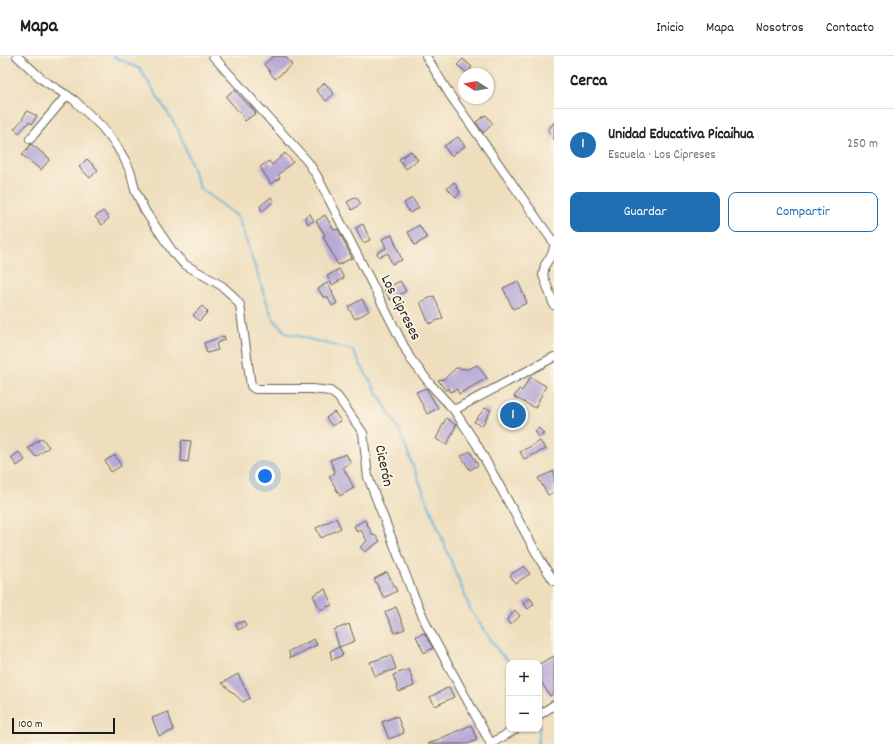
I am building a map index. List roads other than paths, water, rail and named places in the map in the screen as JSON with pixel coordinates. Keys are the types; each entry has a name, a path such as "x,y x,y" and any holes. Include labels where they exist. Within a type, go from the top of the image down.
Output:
{"street":[{"path":"17,56 43,80 67,95 30,139"},
{"name":"Los Cipreses","path":"213,56 308,162 320,182 410,358 431,385 454,410 477,444 554,581"},
{"path":"426,56 455,101 554,243"},
{"name":"Cicerón","path":"67,95 102,127 116,145 131,173 135,190 145,211 173,252 184,264 222,286 240,305 251,386 255,389 312,389 330,392 338,397 363,433 368,477 413,594 428,628 491,744"},
{"path":"554,247 552,254 545,265 543,275 554,305"},
{"path":"454,410 554,357"},
{"path":"542,713 554,704"},
{"path":"491,744 511,732"}],"waterway":[{"path":"113,56 140,69 179,131 200,188 238,217 272,317 286,333 352,350 398,428 471,611 500,653 508,660"},
{"path":"537,744 539,732"}],"place":[{"name":"Unidad Educativa Picaihua","path":"513,415"}]}
